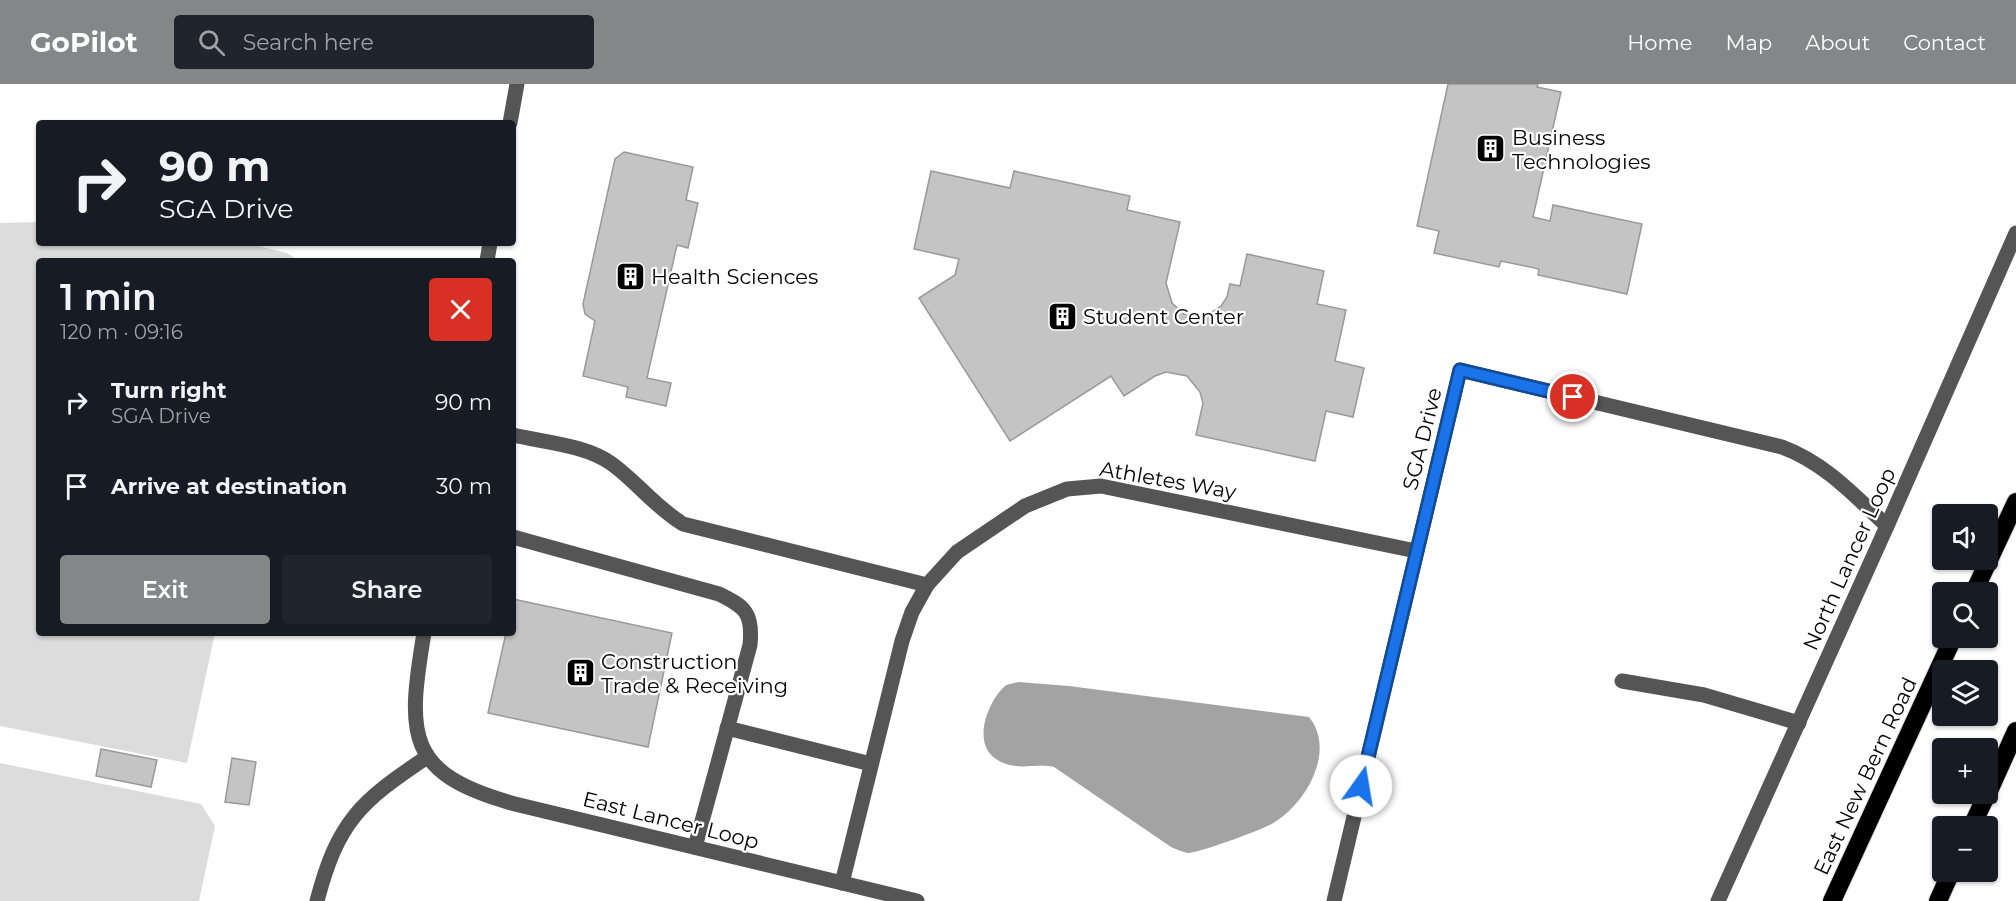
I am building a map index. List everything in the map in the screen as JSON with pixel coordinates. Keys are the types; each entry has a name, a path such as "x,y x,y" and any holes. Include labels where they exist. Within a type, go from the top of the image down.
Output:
{"highway":[{"path":"1979,582 2016,501"},
{"name":"East New Bern Road","path":"1832,901 1948,648"},
{"path":"1998,769 2016,731"},
{"path":"1938,901 1947,882"}],"lane":[{"path":"511,120 517,84"},
{"name":"North Lancer Loop","path":"1718,901 2016,233"},
{"name":"SGA Drive","path":"1334,901 1460,370 1804,455 1832,474 1887,526"},
{"path":"516,436 579,451 611,463 650,501 683,524 927,585"},
{"name":"Athletes Way","path":"842,883 902,641 912,612 927,585 957,552 995,525 1044,496 1083,486 1120,489 1416,551"},
{"path":"516,538 719,594 738,604 749,616 752,630 695,847"},
{"path":"317,901 334,846 355,812 387,784 427,757 414,717 414,695 424,636"},
{"path":"1622,681 1704,695 1799,723"},
{"path":"727,728 871,764"},
{"name":"East Lancer Loop","path":"427,757 444,774 463,787 489,796 842,883 889,898 917,901"}],"shaded area":[{"path":"36,222 36,246 258,246 287,253 294,258 36,258 36,636 214,636 187,763 0,726 0,223"},
{"path":"1018,682 1069,686 1309,717 1317,730 1320,745 1319,759 1307,789 1298,802 1275,822 1218,845 1186,853 1171,847 1054,767 1010,765 996,759 989,752 984,734 988,712 998,693 1005,686"},
{"path":"0,763 201,804 215,826 199,901 0,901"}],"building":[{"name":"Business Technologies","path":"1448,84 1538,84 1537,87 1561,92 1533,217 1550,221 1553,205 1642,224 1627,294 1538,275 1539,269 1501,261 1499,267 1434,253 1439,231 1417,226"},
{"name":"Health Sciences","path":"624,152 693,167 686,200 698,203 688,248 677,245 647,378 671,383 666,406 626,397 628,387 583,376 595,321 585,314 583,304 615,159"},
{"name":"Student Center","path":"931,171 1010,188 1014,171 1130,196 1127,210 1180,222 1166,283 1172,303 1184,314 1206,316 1221,306 1227,297 1230,284 1240,286 1247,254 1324,271 1317,304 1346,310 1335,361 1364,368 1353,417 1326,411 1315,461 1196,435 1203,403 1200,392 1187,376 1166,372 1155,376 1124,396 1111,376 1010,441 919,298 955,275 959,259 914,249"},
{"name":"Construction Trade & Receiving","path":"516,600 672,633 648,747 488,713 505,636 516,636"},
{"path":"101,749 157,760 151,787 96,776"},
{"path":"232,758 256,762 249,805 225,802"}],"place":[{"name":"Business Technologies","path":"1491,149"},
{"name":"Health Sciences","path":"630,276"},
{"name":"Student Center","path":"1062,316"},
{"name":"Construction Trade & Receiving","path":"580,673"}],"route":[{"path":"1361,786 1460,370 1573,397"}]}
